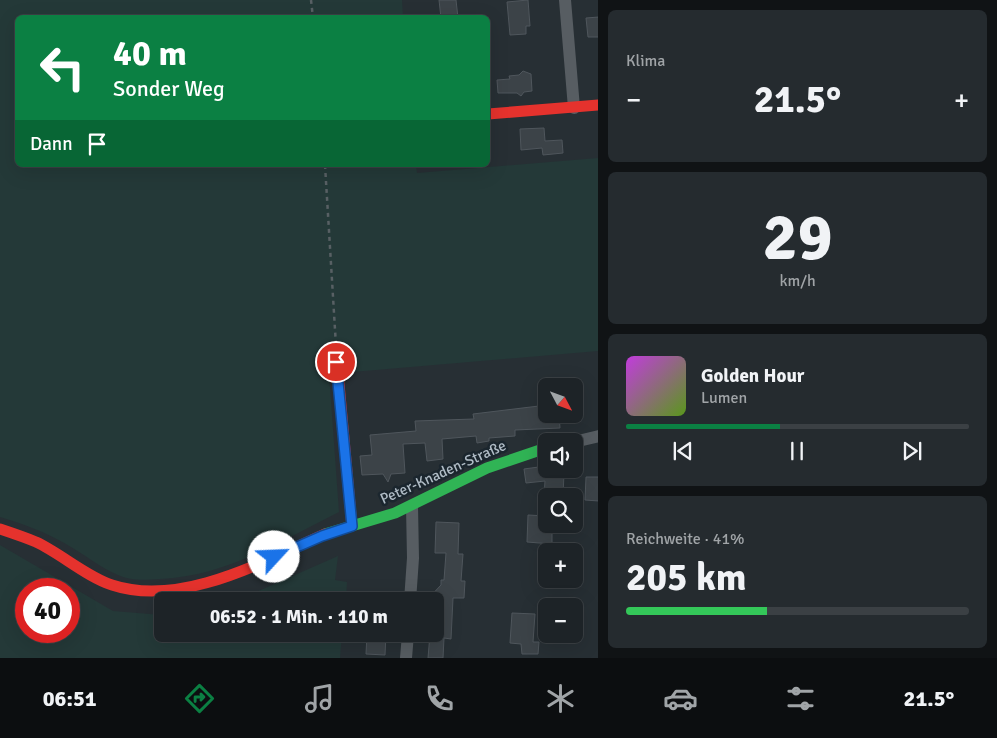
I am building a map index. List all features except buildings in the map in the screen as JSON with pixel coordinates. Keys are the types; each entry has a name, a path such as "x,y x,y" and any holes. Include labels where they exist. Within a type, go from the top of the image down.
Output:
{"street":[{"path":"565,0 574,108"},
{"path":"490,114 598,106"},
{"path":"336,362 352,526"},
{"path":"583,440 598,436"},
{"name":"Peter-Knaden-Straße","path":"0,529 36,542 111,585 132,590 155,591 191,587 228,577 310,540 412,506 487,468 538,451"},
{"path":"411,592 413,558 412,506"},
{"path":"406,658 407,642"}],"path":[{"path":"311,0 313,15"},
{"path":"325,167 336,362"}],"green space":[{"path":"0,0 402,0 403,15 15,15 15,167 416,167 417,173 598,158 598,351 329,374 339,512 274,545 231,564 185,576 144,580 118,575 50,536 26,525 0,517"},
{"path":"0,545 56,578 15,578 15,643 80,643 80,592 113,611 154,614 154,642 341,642 340,658 0,658"},
{"path":"338,556 335,580 347,582 346,592 256,592"}],"traffic: fast":[{"path":"325,534 395,513 487,468 538,451"}],"traffic: jam":[{"path":"490,114 598,105"},
{"path":"337,362 352,526"},
{"path":"0,529 36,542 103,581 138,591 166,591 222,578 276,557 325,534"}],"route":[{"path":"274,557 310,540 352,526 336,362"}]}
